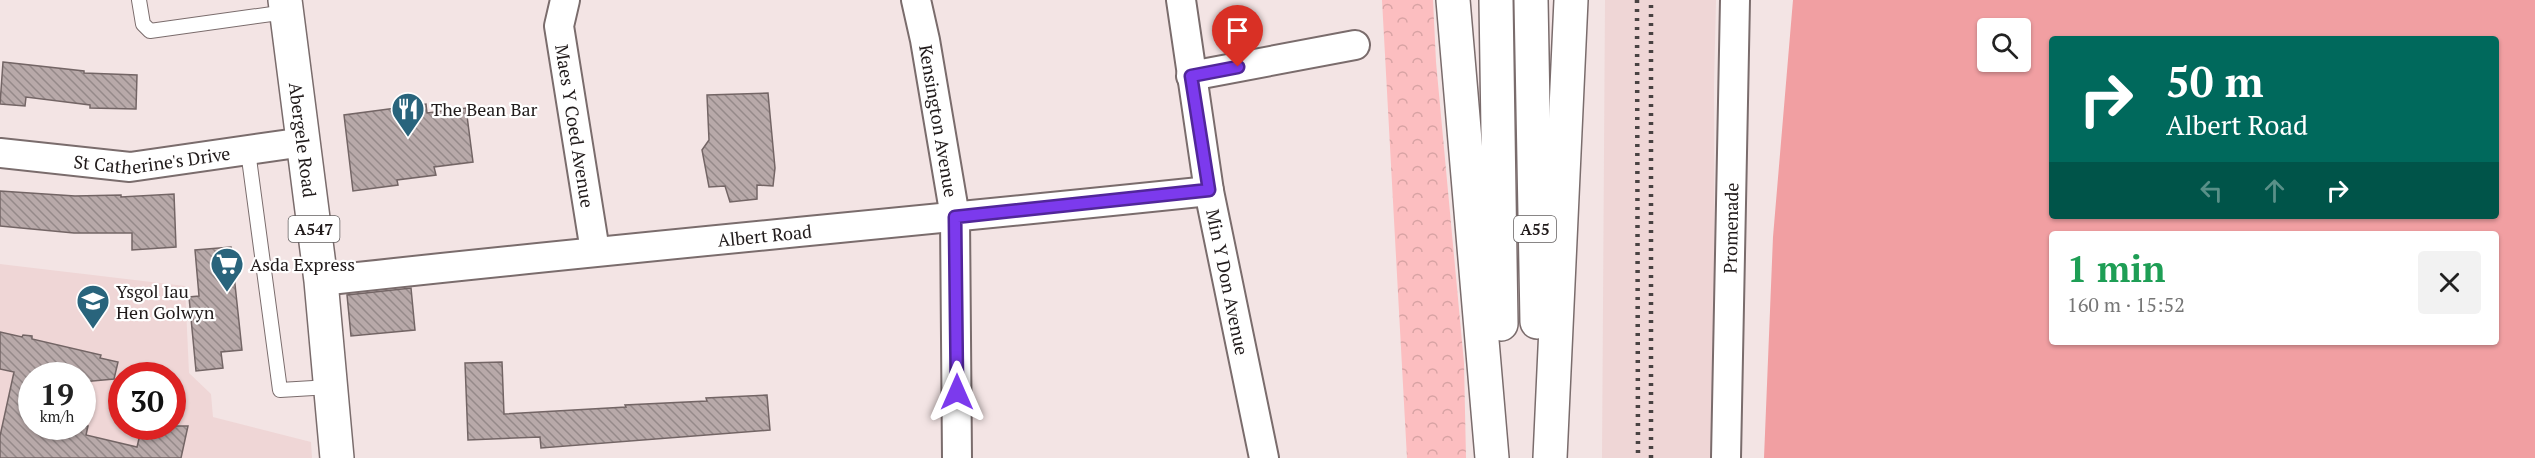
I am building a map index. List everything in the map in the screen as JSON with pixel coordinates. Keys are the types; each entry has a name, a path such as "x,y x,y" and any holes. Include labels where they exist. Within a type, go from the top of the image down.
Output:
{"main road":[{"path":"1453,0 1492,458"},
{"name":"A55","path":"1496,0 1503,458"},
{"name":"A55","path":"1531,0 1539,458"},
{"path":"1550,458 1571,0"},
{"name":"Abergele Road","path":"286,6 321,281 337,458"}],"street":[{"name":"Maes Y Coed Avenue","path":"565,0 559,26 595,251"},
{"name":"Kensington Avenue","path":"916,0 955,217 957,458"},
{"name":"Min Y Don Avenue","path":"1181,0 1209,190 1264,458"},
{"name":"Promenade","path":"1726,458 1735,0"},
{"path":"1191,76 1355,45"},
{"name":"St Catherine's Drive","path":"0,153 130,167 304,142"},
{"name":"Albert Road","path":"321,281 595,251 1209,190"}],"lane":[{"path":"139,0 143,24 150,31 286,6"},
{"path":"248,151 280,390 330,387"}],"shaded area":[{"path":"1605,0 1716,0 1714,84 1715,458 1602,458"},
{"path":"1793,0 2535,0 2535,458 1764,458 1773,237"},
{"name":"Ysgol Iau Hen Golwyn","path":"0,264 185,286 189,373 211,394 213,417 311,442 312,458 0,458"}],"green space":[{"path":"1382,0 1433,0 1436,62 1464,363 1466,458 1407,458"}],"building":[{"path":"3,62 84,71 84,73 137,75 136,109 90,108 90,105 26,97 25,106 0,104"},
{"path":"768,93 775,168 773,186 757,185 757,199 730,202 725,186 709,187 702,150 709,140 707,95"},
{"name":"The Bean Bar","path":"426,104 427,113 466,108 473,162 434,167 436,175 397,180 398,185 353,191 344,115"},
{"path":"0,191 75,196 121,195 121,197 174,194 176,247 132,250 132,233 74,233 0,226"},
{"path":"231,247 242,350 221,352 223,368 196,371 189,297 199,296 195,250"},
{"path":"411,288 415,330 351,336 347,295"},
{"path":"0,332 22,337 23,335 32,336 32,339 101,355 100,358 118,362 108,362 108,380 96,381 96,362 18,362 18,440 96,440 96,437 137,447 139,440 185,440 181,458 0,458 0,436 14,372 0,369"},
{"path":"502,362 504,414 626,407 625,405 767,395 770,430 541,448 540,437 468,440 465,363"}],"railway":[{"path":"1637,0 1638,458"},
{"path":"1651,0 1651,458"}],"place":[{"name":"The Bean Bar","path":"408,138"},
{"name":"Asda Express","path":"227,293"},
{"name":"Ysgol Iau Hen Golwyn","path":"93,330"}],"route":[{"path":"957,392 955,217 1209,190 1191,76 1238,67"}]}
